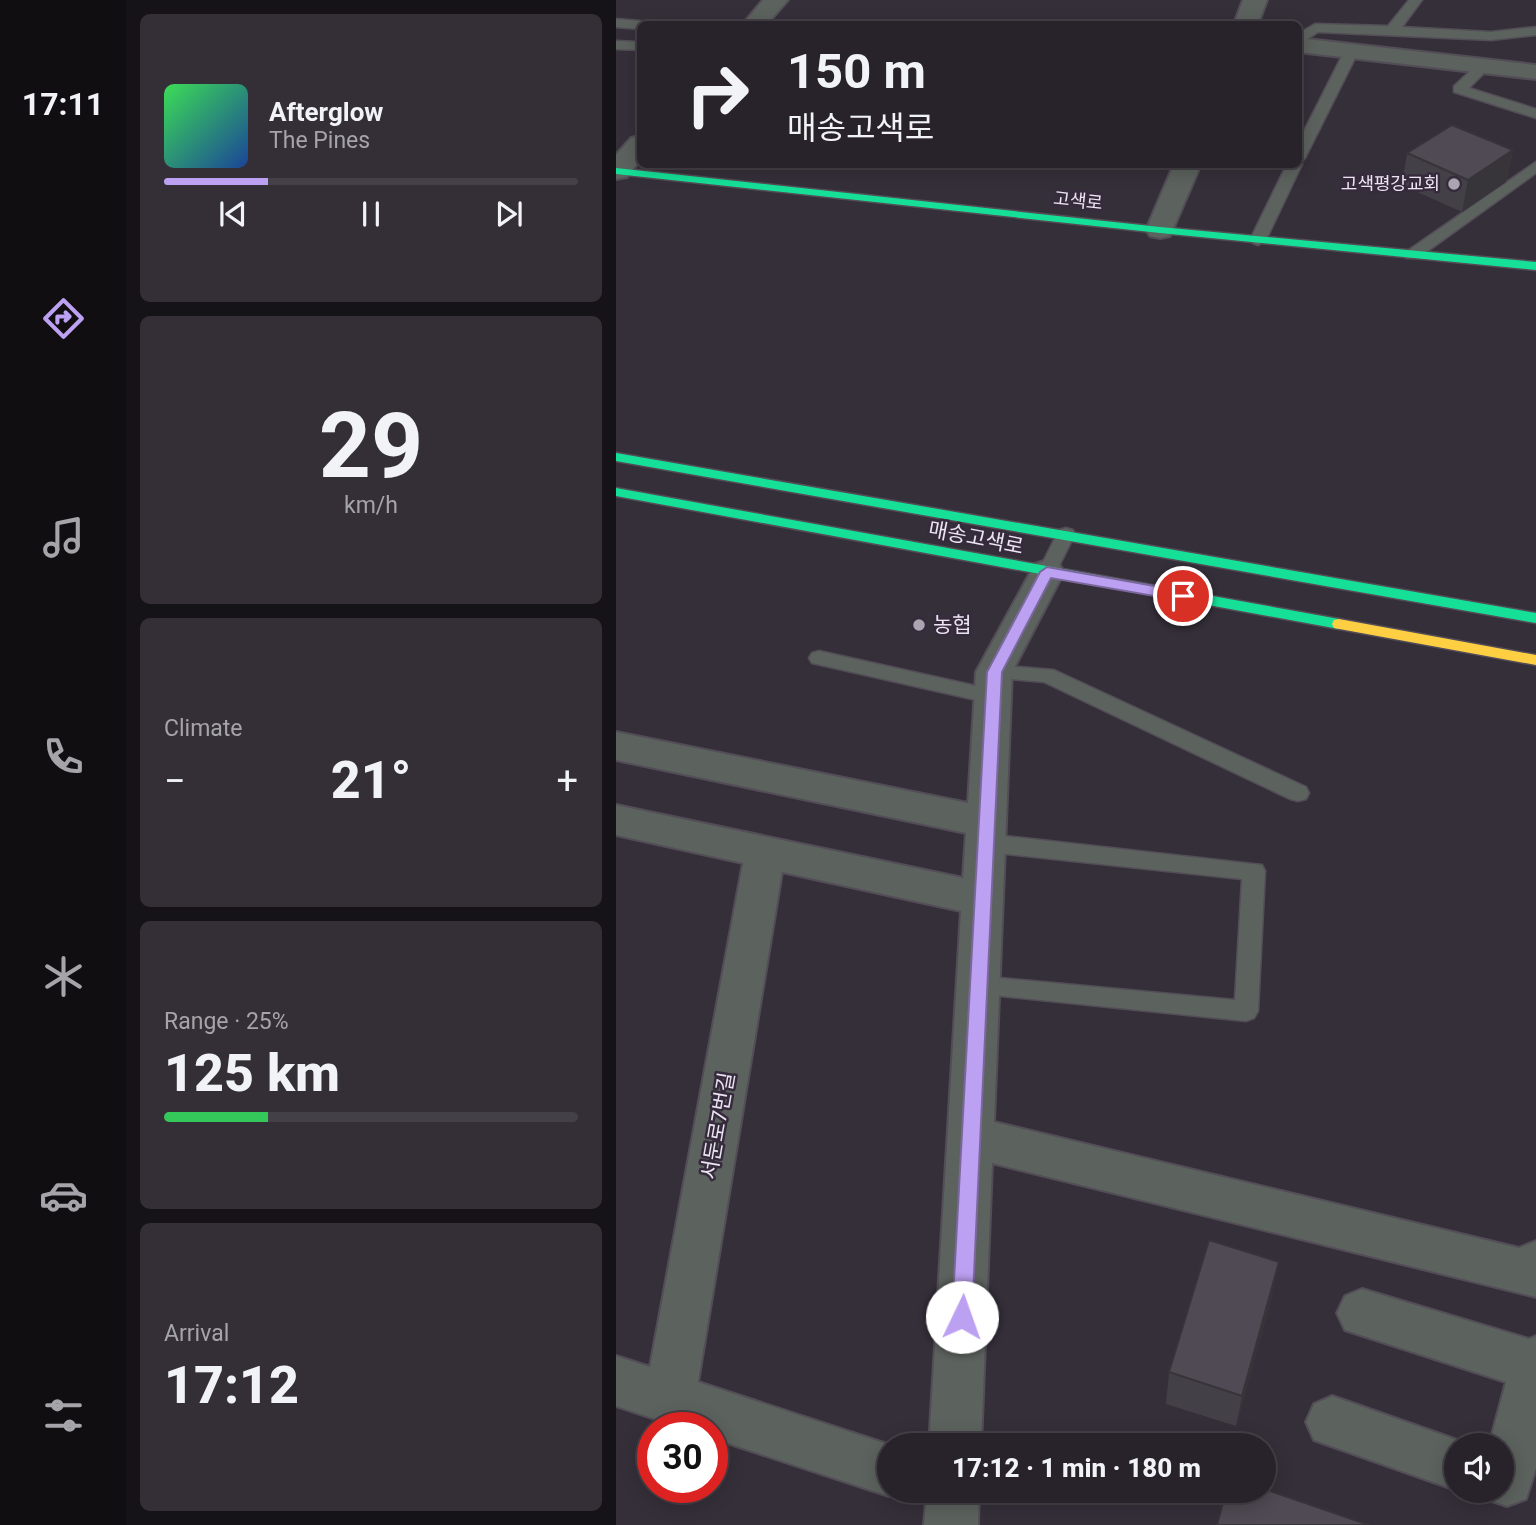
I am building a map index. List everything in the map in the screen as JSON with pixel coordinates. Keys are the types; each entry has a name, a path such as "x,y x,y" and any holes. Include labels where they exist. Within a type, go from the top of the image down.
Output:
{"main road":[{"name":"고색로","path":"617,171 1160,230 1536,266"},
{"name":"매송고색로","path":"616,457 1536,618"},
{"name":"매송고색로","path":"616,492 1536,660"}],"street":[{"path":"758,21 776,0"},
{"path":"1247,21 1255,0"},
{"path":"1302,44 1351,52 1536,72"},
{"path":"617,171 637,148"},
{"path":"1160,230 1186,168"},
{"path":"956,1433 994,685 1047,572"},
{"path":"616,746 987,832"},
{"path":"616,820 984,900"},
{"name":"서둔로7번길","path":"670,1399 765,852"},
{"path":"971,1137 1534,1275 1536,1264"},
{"path":"1362,1313 1535,1364 1514,1451"},
{"path":"616,1381 877,1465"},
{"path":"1332,1422 1444,1460"},
{"path":"951,1525 952,1503"}],"lane":[{"path":"1392,30 1416,0"},
{"path":"616,23 637,25"},
{"path":"1302,39 1315,28 1491,36 1536,31"},
{"path":"616,45 637,46"},
{"path":"1302,150 1351,52"},
{"path":"1485,65 1459,89 1536,114"},
{"path":"1412,255 1536,166"},
{"path":"1258,240 1293,168"},
{"path":"1047,572 1066,534"},
{"path":"819,658 994,685 1047,675 1297,793"},
{"path":"979,986 1245,1011 1254,871 987,832"}],"building":[{"path":"1452,125 1513,150 1468,180 1407,153"},
{"path":"1209,1240 1279,1262 1242,1396 1169,1372"},
{"path":"1276,1493 1369,1525 1217,1525 1223,1503 1276,1503"}],"traffic: fast":[{"path":"616,171 1160,230 1536,266"},
{"path":"616,457 1536,618"},
{"path":"616,492 1339,624"}],"traffic: slow":[{"path":"1339,624 1536,660"}],"place":[{"name":"고색평강교회","path":"1454,184"},
{"name":"농협","path":"919,625"}],"route":[{"path":"962,1317 994,672 1047,572 1183,596"}]}
